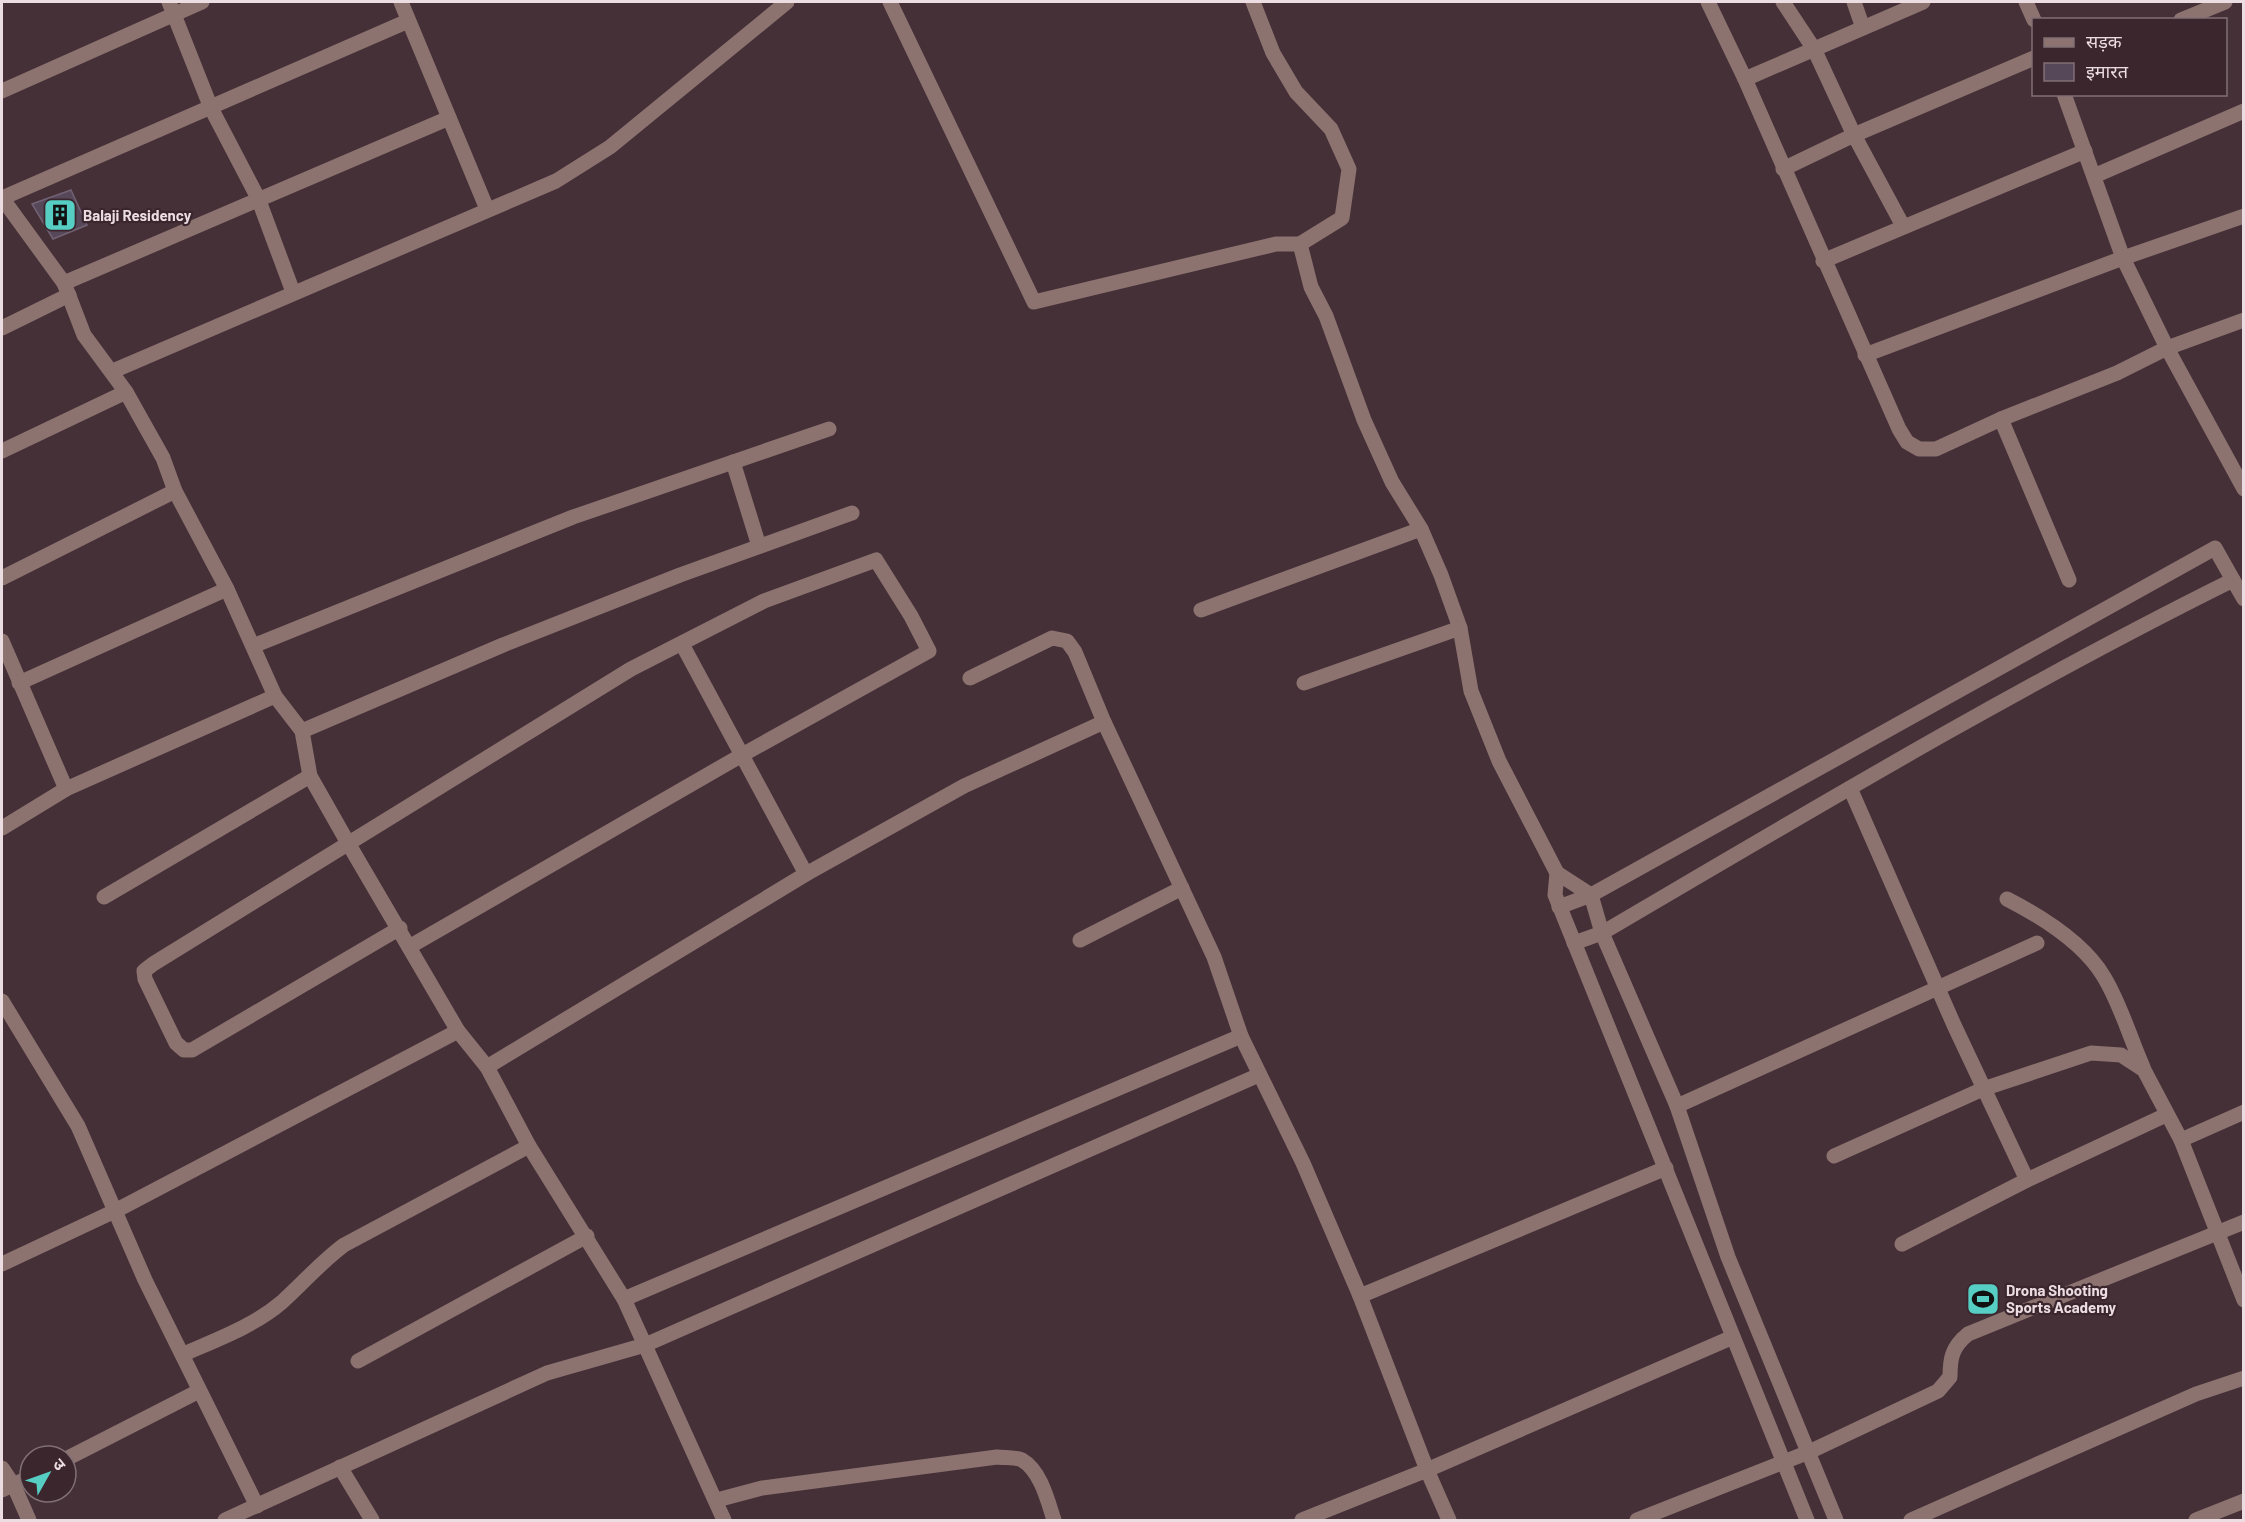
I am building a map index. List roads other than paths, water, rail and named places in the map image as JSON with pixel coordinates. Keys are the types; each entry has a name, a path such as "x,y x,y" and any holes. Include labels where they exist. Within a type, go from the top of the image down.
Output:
{"street":[{"path":"2,92 172,7 202,2"},
{"path":"401,2 487,209"},
{"path":"112,371 556,181 610,147 787,2"},
{"path":"890,2 1034,302 1276,244 1300,244 1342,218 1349,169 1331,129 1296,92 1273,54 1253,2"},
{"path":"1708,2 1745,79 1823,261 1899,429 1907,442 1918,449 1936,449 2001,419 2117,373 2167,348 2244,320"},
{"path":"1784,2 1814,49 1854,135 1903,226"},
{"path":"1854,2 1863,28"},
{"path":"1745,79 1923,2"},
{"path":"2026,2 2033,18"},
{"path":"2186,18 2224,2"},
{"path":"172,7 212,108 258,198 293,292"},
{"path":"408,21 2,198 66,289 84,335 126,392 163,458 175,491 226,589 275,696 302,731 310,776 458,1031 487,1067 529,1146 624,1299 717,1500 724,1521"},
{"path":"1783,169 1854,135 2032,59"},
{"path":"2065,96 2123,258 2167,348 2244,489"},
{"path":"2094,176 2244,111"},
{"path":"2,328 66,289 258,198 449,118"},
{"path":"1823,261 2085,151"},
{"path":"1865,355 2123,258 2244,216"},
{"path":"1300,244 1311,287 1326,316 1364,420 1392,482 1421,529 1460,628 1471,691 1498,761 1557,873 1591,895 1602,933 1677,1106 1728,1257 1836,1521"},
{"path":"2,451 126,392"},
{"path":"2001,419 2069,580"},
{"path":"253,646 573,517 829,429"},
{"path":"733,462 759,546"},
{"path":"2,578 175,491"},
{"path":"302,731 503,645 759,546 852,513"},
{"path":"1201,610 1421,529"},
{"path":"1559,907 1591,895 2215,548 2244,599"},
{"path":"400,928 192,1050 184,1050 176,1043 145,979 144,971 631,669 764,601 876,560 911,616 929,651 742,755 410,947"},
{"path":"1574,943 1602,933 2014,694 2233,580"},
{"path":"19,683 226,589"},
{"path":"1304,683 1460,628"},
{"path":"970,678 1052,638 1067,641 1075,652 1104,722 1214,957 1241,1036 1258,1075 1303,1163 1360,1296 1449,1521"},
{"path":"2,641 66,789"},
{"path":"682,644 806,874"},
{"path":"2,828 66,789 275,696"},
{"path":"487,1067 806,874 964,786 1104,722"},
{"path":"104,897 310,776"},
{"path":"1850,788 1937,988 2027,1180"},
{"path":"1557,873 1554,895 1807,1521"},
{"path":"1080,940 1182,888"},
{"path":"2007,899 2031,911 2091,958 2115,999 2144,1070 2181,1140 2244,1300"},
{"path":"1677,1106 2037,943"},
{"path":"2,1001 78,1126 117,1210 145,1280 184,1354 199,1391 257,1506"},
{"path":"2,1264 117,1210 458,1031"},
{"path":"624,1299 1241,1036"},
{"path":"1834,1156 1983,1089 2091,1053 2121,1055 2144,1070"},
{"path":"225,1521 547,1373 645,1345 1258,1075"},
{"path":"2181,1140 2244,1112"},
{"path":"1902,1244 2027,1180 2166,1115"},
{"path":"184,1354 251,1324 281,1302 322,1261 344,1245 529,1146"},
{"path":"1360,1296 1666,1168"},
{"path":"1637,1521 1784,1463 1944,1387 1950,1377 1950,1360 1956,1344 1968,1334 2244,1222"},
{"path":"358,1361 587,1236"},
{"path":"1302,1521 1427,1470 1732,1337"},
{"path":"1911,1521 2196,1394 2244,1378"},
{"path":"78,1453 199,1391"},
{"path":"717,1500 762,1488 998,1457 1021,1460 1033,1471 1045,1493 1054,1521"},
{"path":"340,1467 372,1521"},
{"path":"2,1468 8,1488 29,1521"},
{"path":"2196,1521 2244,1501"}],"place":[{"name":"Balaji Residency","path":"60,215"},
{"name":"Drona Shooting Sports Academy","path":"1983,1299"}]}
